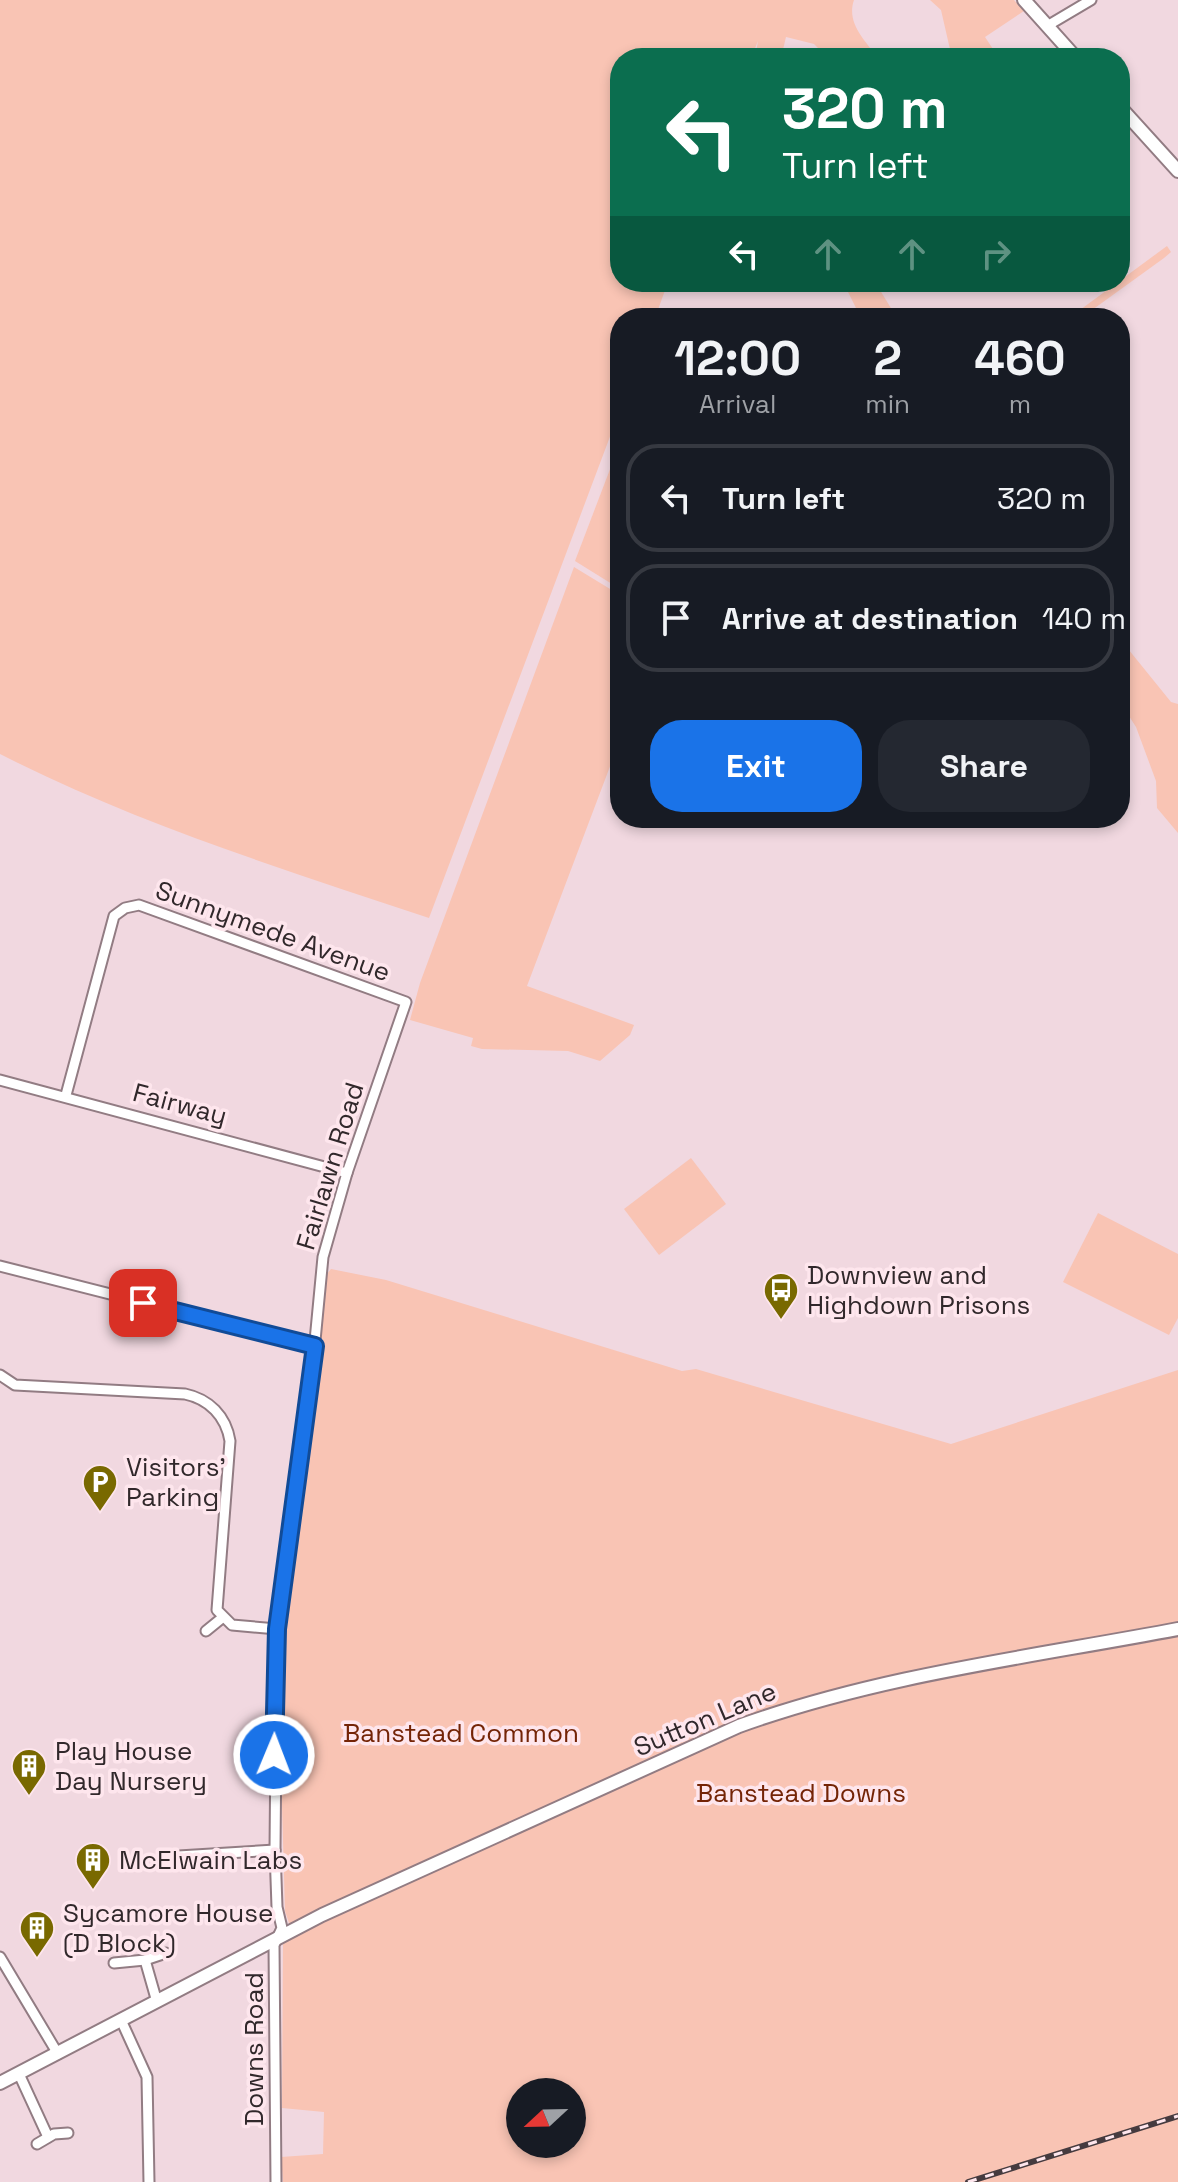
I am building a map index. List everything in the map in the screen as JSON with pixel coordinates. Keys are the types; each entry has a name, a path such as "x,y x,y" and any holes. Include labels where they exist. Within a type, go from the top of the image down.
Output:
{"main road":[{"path":"1024,0 1067,48"},
{"path":"1130,118 1177,169"},
{"name":"Sutton Lane","path":"0,2083 278,1937 739,1726 805,1702 918,1676 1178,1629"}],"street":[{"path":"1047,26 1091,0"},
{"name":"Sunnymede Avenue","path":"66,1095 114,916 125,908 139,905 406,1002"},
{"name":"Fairlawn Road","path":"315,1346 323,1257 347,1173 406,1002"},
{"name":"Fairway","path":"0,1080 66,1095 347,1173"},
{"path":"0,1266 315,1346"},
{"name":"Downs Road","path":"276,2182 274,1945 282,1928 277,1907 275,1850 277,1629 315,1346"},
{"path":"0,1375 15,1385 185,1394 214,1408 224,1420 230,1441 217,1597 222,1618 232,1625 277,1629"},
{"path":"206,1631 222,1618"},
{"path":"162,1857 275,1850"},
{"path":"114,1963 145,1960 166,1953"},
{"path":"0,1957 58,2054"},
{"path":"145,1960 157,2002"},
{"path":"121,2020 147,2077 149,2182"},
{"path":"19,2074 48,2137"},
{"path":"37,2144 48,2137 68,2133"}],"green space":[{"path":"0,0 854,0 855,24 870,48 818,48 814,44 786,37 783,48 757,48 758,41 755,48 610,48 610,292 664,292 659,308 610,308 610,437 429,918 157,824 0,754"},
{"path":"930,0 1014,0 1024,11 985,37 992,48 950,48 941,10"},
{"path":"1167,246 1171,252 1130,283 1130,273"},
{"path":"848,292 881,292 891,308 856,308"},
{"path":"1104,292 1117,292 1095,308 1083,308"},
{"path":"610,469 610,583 575,561"},
{"path":"574,567 610,589 610,766 527,986 634,1025 630,1035 600,1061 568,1051 482,1049 471,1046 473,1038 410,1020 420,983"},
{"path":"1130,651 1171,702 1178,704 1178,833 1157,808 1156,781 1130,718"},
{"path":"691,1158 726,1204 659,1255 624,1209"},
{"path":"1098,1213 1178,1254 1178,1318 1169,1335 1063,1282"},
{"name":"Banstead Downs","path":"331,1269 386,1280 682,1371 696,1369 951,1444 1178,1370 1178,2182 283,2182 281,2157 323,2154 324,2112 282,2108 283,1941 293,1935 285,1911 277,1629 320,1282"}],"railway":[{"path":"968,2182 1178,2116"}],"place":[{"name":"Downview and Highdown Prisons","path":"781,1321"},
{"name":"Visitors' Parking","path":"100,1513"},
{"name":"Play House Day Nursery","path":"29,1797"},
{"name":"McElwain Labs","path":"93,1891"},
{"name":"Sycamore House (D Block)","path":"37,1959"}],"route":[{"path":"143,1303 315,1346 277,1629 274,1755"}],"park label":[{"name":"Banstead Common","path":"461,1733"}]}
